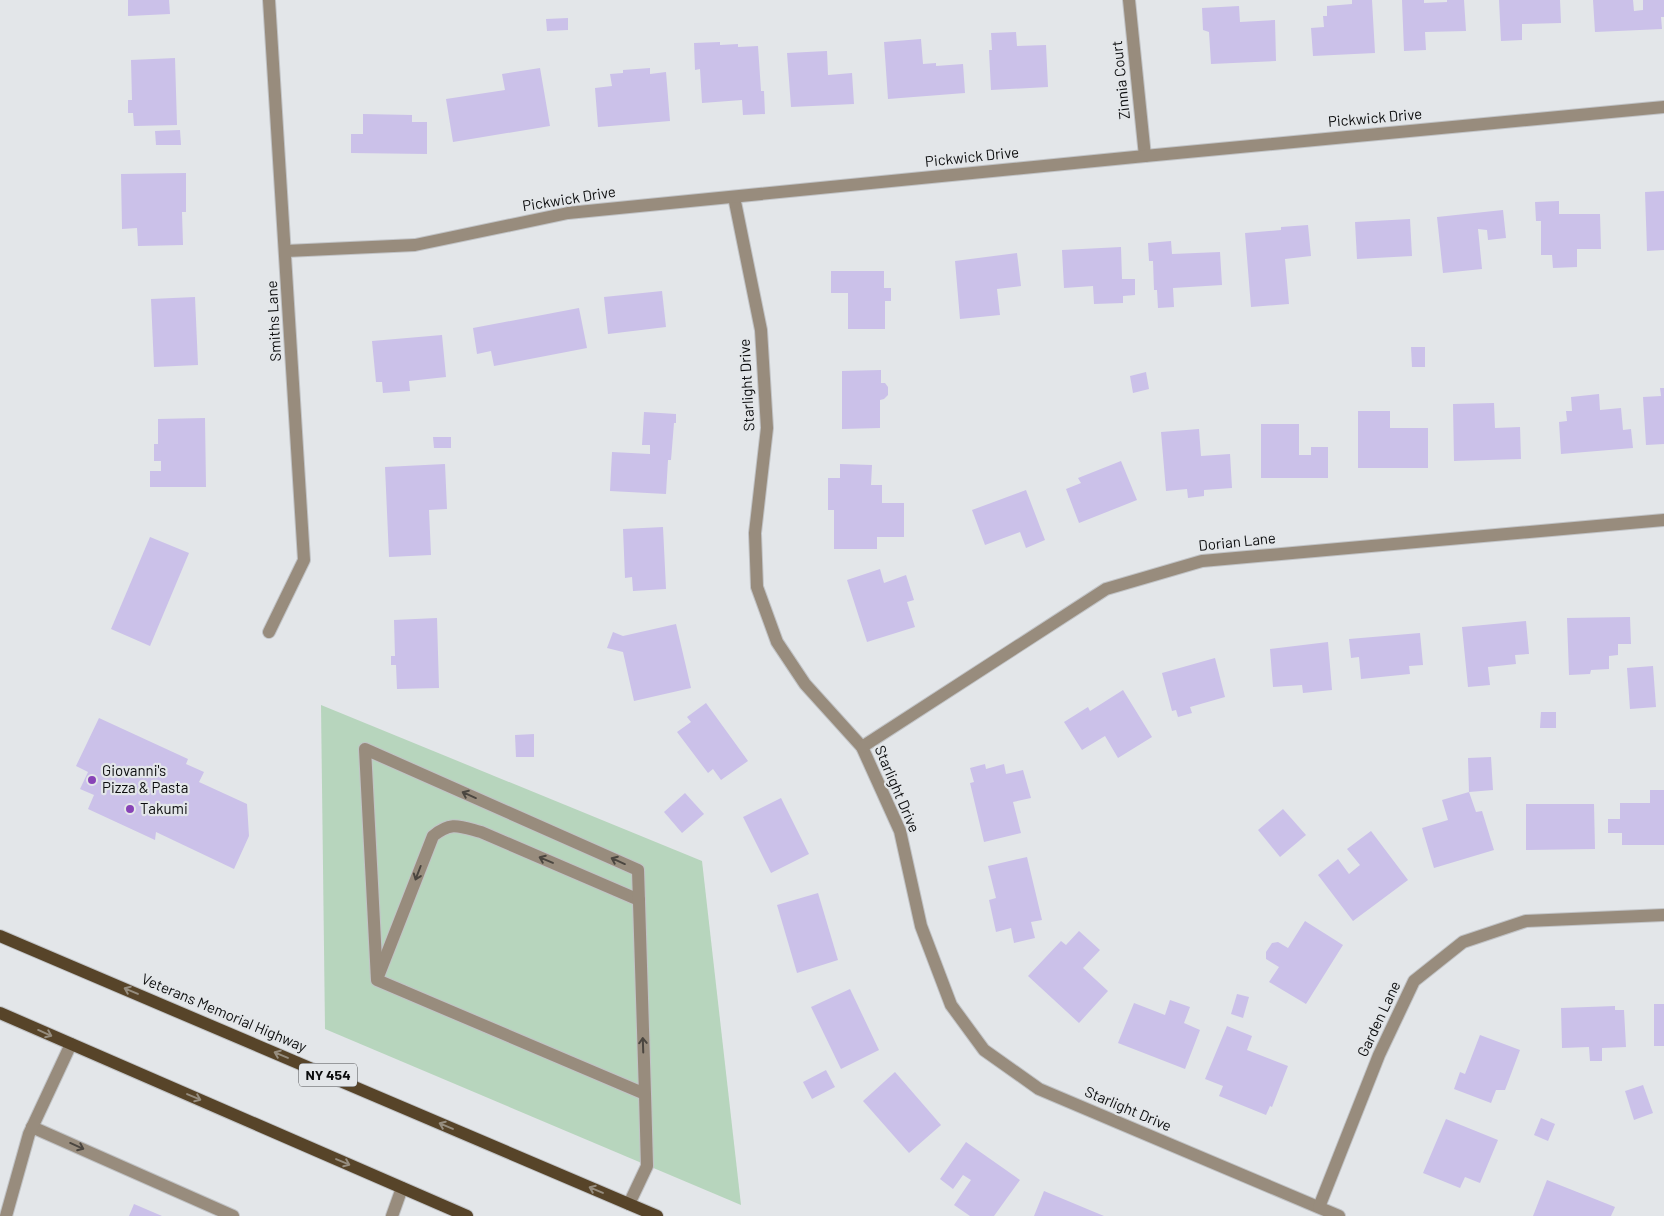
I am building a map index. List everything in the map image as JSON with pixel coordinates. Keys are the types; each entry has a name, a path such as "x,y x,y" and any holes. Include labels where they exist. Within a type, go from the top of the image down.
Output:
{"main road":[{"name":"Veterans Memorial Highway","path":"0,936 656,1216"},
{"path":"0,1013 467,1216"}],"street":[{"name":"Smiths Lane","path":"269,0 304,560 269,632"},
{"name":"Zinnia Court","path":"1129,0 1145,156"},
{"name":"Pickwick Drive","path":"286,251 415,245 568,213 1664,107"},
{"name":"Starlight Drive","path":"734,197 761,330 767,428 755,533 757,587 777,642 805,684 862,747 900,831 921,926 951,1005 984,1050 1039,1089 1338,1216"},
{"name":"Dorian Lane","path":"862,747 1106,589 1202,561 1664,520"},
{"path":"377,980 365,749 638,870 647,1166 629,1204"},
{"path":"377,980 433,836 443,828 460,826 481,832 639,900"},
{"name":"Garden Lane","path":"1319,1207 1379,1055 1414,982 1463,942 1526,921 1664,915"},
{"path":"377,980 645,1094"},
{"path":"6,1216 29,1134 71,1044"},
{"path":"32,1127 233,1216"},
{"path":"392,1216 402,1188"}],"green space":[{"path":"321,705 702,861 741,1205 325,1029"}],"building":[{"path":"128,0 169,0 170,14 128,16"},
{"path":"1352,0 1372,0 1375,53 1313,56 1311,28 1324,27 1323,16 1327,16 1327,6 1352,4"},
{"path":"1402,0 1424,0 1424,3 1464,0 1466,31 1425,32 1426,50 1404,51"},
{"path":"1499,0 1560,0 1561,23 1522,24 1522,40 1501,41"},
{"path":"1593,0 1633,0 1634,11 1643,10 1643,0 1664,0 1664,17 1661,17 1662,29 1595,32"},
{"path":"1239,6 1240,22 1275,20 1276,61 1211,64 1209,32 1203,30 1202,8"},
{"path":"568,18 568,30 547,31 546,19"},
{"path":"1016,32 1017,46 1046,45 1048,87 991,90 989,50 992,50 991,33"},
{"path":"921,39 923,64 936,63 936,66 963,64 965,93 888,99 884,42"},
{"path":"720,42 720,45 738,44 738,47 758,46 761,91 764,91 765,114 743,115 742,100 702,103 700,69 695,70 694,43"},
{"path":"827,51 828,75 852,73 854,104 791,107 787,53"},
{"path":"175,58 177,125 134,126 133,113 128,113 128,100 132,100 131,60"},
{"path":"540,68 550,126 453,142 446,99 505,90 502,74"},
{"path":"650,68 650,74 666,72 670,121 598,127 595,88 612,86 610,74 623,73 623,70"},
{"path":"363,114 412,115 412,122 427,122 427,154 351,153 351,134 363,134"},
{"path":"180,130 181,145 156,145 155,131"},
{"path":"186,173 186,212 182,212 183,245 138,246 137,228 122,229 121,174"},
{"path":"1664,191 1664,250 1647,251 1645,192"},
{"path":"1559,201 1559,214 1600,214 1601,249 1577,249 1577,267 1553,268 1552,255 1541,255 1541,221 1536,221 1535,202"},
{"path":"1503,210 1506,238 1488,240 1487,230 1478,229 1482,269 1443,273 1437,217"},
{"path":"1410,219 1412,256 1357,259 1355,222"},
{"path":"1308,225 1311,256 1285,259 1289,304 1251,307 1245,233 1281,230 1281,227"},
{"path":"1171,241 1172,254 1220,252 1222,285 1173,288 1174,307 1158,308 1157,290 1154,290 1153,261 1149,261 1148,243"},
{"path":"1121,247 1122,279 1135,279 1135,295 1123,296 1123,303 1094,304 1093,286 1064,288 1062,250"},
{"path":"1017,253 1021,286 997,289 1000,315 960,319 955,261"},
{"path":"831,271 884,271 884,288 891,288 891,301 885,301 885,329 848,329 848,293 831,293"},
{"path":"662,291 666,327 608,334 604,297"},
{"path":"195,297 198,365 154,367 151,299"},
{"path":"579,308 587,348 494,366 491,351 477,354 473,328"},
{"path":"442,335 446,377 409,381 410,391 383,393 382,382 376,382 372,341"},
{"path":"1411,347 1425,347 1425,367 1412,367"},
{"path":"881,370 881,383 885,383 888,387 888,395 880,400 880,428 842,429 842,371"},
{"path":"1146,372 1149,389 1133,393 1130,376"},
{"path":"1660,388 1664,388 1664,444 1646,445 1643,397 1661,396"},
{"path":"1599,394 1600,410 1621,408 1623,430 1631,429 1633,448 1561,454 1559,422 1567,421 1566,411 1572,411 1571,397"},
{"path":"1494,403 1495,428 1520,427 1521,459 1454,461 1453,404"},
{"path":"1358,411 1390,411 1390,428 1428,428 1428,468 1358,468"},
{"path":"644,412 676,414 671,460 668,460 666,494 610,491 612,452 650,454 650,445 642,445"},
{"path":"205,418 206,487 150,487 150,471 161,471 161,461 154,461 154,444 158,444 158,419"},
{"path":"1261,424 1299,424 1299,455 1311,455 1311,447 1328,447 1328,478 1261,478"},
{"path":"1199,429 1201,456 1230,454 1232,488 1204,490 1204,496 1188,498 1187,489 1166,491 1161,432"},
{"path":"433,437 451,437 451,448 434,448"},
{"path":"1121,461 1137,500 1079,523 1066,489 1081,483 1078,478"},
{"path":"445,464 447,509 429,510 431,555 389,557 385,467"},
{"path":"840,464 872,465 871,485 882,485 882,503 904,503 904,537 877,537 877,549 834,549 834,510 828,510 828,478 840,478"},
{"path":"1026,490 1045,540 1026,548 1020,532 985,545 972,510"},
{"path":"663,527 666,589 633,591 632,577 625,578 623,529"},
{"path":"150,537 189,553 150,646 111,629"},
{"path":"880,569 884,583 906,575 914,600 907,602 915,627 867,642 847,580"},
{"path":"1630,617 1631,644 1618,644 1618,655 1609,656 1609,669 1591,670 1590,674 1569,675 1567,618"},
{"path":"437,618 439,688 397,689 396,665 391,665 391,656 395,656 394,620"},
{"path":"1526,621 1529,654 1515,655 1516,664 1488,667 1490,685 1468,687 1462,627"},
{"path":"676,624 691,688 634,701 623,652 607,648 613,632 623,636"},
{"path":"1420,633 1423,665 1409,666 1410,674 1361,679 1359,657 1351,658 1349,639"},
{"path":"1328,642 1332,690 1303,693 1302,685 1273,687 1270,649"},
{"path":"1215,658 1225,697 1190,707 1192,713 1178,717 1176,710 1172,711 1162,673"},
{"path":"1653,666 1656,707 1630,709 1627,668"},
{"path":"1123,690 1152,737 1118,758 1105,736 1082,750 1064,722 1088,707 1090,711"},
{"path":"706,703 748,761 721,780 713,769 708,773 677,732 691,722 687,717"},
{"path":"1541,712 1556,712 1556,728 1540,728"},
{"path":"99,718 188,759 186,764 204,772 199,782 247,804 249,836 234,869 156,832 155,840 88,809 94,795 80,789 88,772 76,766"},
{"path":"534,734 534,757 516,757 515,735"},
{"path":"1491,757 1493,790 1469,792 1468,758"},
{"path":"985,764 986,769 1004,764 1006,774 1023,770 1031,798 1013,802 1021,833 984,842 970,783 974,782 970,768"},
{"path":"1650,790 1664,790 1664,845 1622,845 1622,833 1608,833 1608,819 1620,819 1620,803 1650,803"},
{"path":"1469,792 1476,812 1482,811 1494,850 1434,868 1422,828 1448,820 1442,800"},
{"path":"685,793 704,814 682,833 664,812"},
{"path":"781,798 809,854 771,873 743,817"},
{"path":"1526,804 1594,804 1595,849 1526,850"},
{"path":"1283,809 1306,835 1280,857 1258,830"},
{"path":"1371,831 1408,880 1353,921 1318,875 1338,859 1349,874 1360,865 1347,849"},
{"path":"1027,857 1042,920 1031,922 1035,938 1014,943 1011,928 996,932 989,900 996,898 988,866"},
{"path":"818,893 838,960 797,973 777,905"},
{"path":"1305,921 1343,945 1306,1004 1269,982 1279,967 1266,959 1266,952 1272,943 1278,942 1288,948"},
{"path":"1079,931 1100,950 1083,968 1108,991 1079,1023 1028,976 1061,941 1066,945"},
{"path":"850,989 879,1050 841,1069 811,1007"},
{"path":"1237,994 1249,997 1243,1018 1231,1014"},
{"path":"1170,1000 1190,1007 1184,1023 1200,1030 1185,1069 1118,1043 1134,1003 1165,1015"},
{"path":"1654,1004 1664,1004 1664,1046 1654,1046"},
{"path":"1615,1006 1615,1010 1624,1010 1626,1047 1602,1048 1602,1061 1590,1061 1589,1047 1562,1048 1561,1008"},
{"path":"1227,1026 1252,1036 1247,1050 1288,1066 1272,1107 1270,1106 1266,1115 1219,1096 1223,1086 1205,1079"},
{"path":"1480,1035 1520,1050 1505,1090 1496,1090 1491,1103 1454,1089 1460,1072 1465,1074"},
{"path":"826,1070 835,1087 812,1099 803,1082"},
{"path":"895,1072 941,1125 909,1153 863,1101"},
{"path":"1643,1085 1653,1113 1634,1120 1625,1091"},
{"path":"1541,1118 1555,1124 1548,1141 1534,1135"},
{"path":"1446,1119 1498,1140 1480,1183 1465,1177 1460,1188 1423,1173"},
{"path":"966,1142 1020,1180 994,1216 970,1216 954,1205 971,1180 963,1175 953,1189 940,1179"},
{"path":"1547,1180 1615,1207 1611,1216 1533,1216"},
{"path":"1044,1191 1104,1216 1034,1216"},
{"path":"134,1204 162,1216 129,1216"}],"place":[{"name":"Giovanni's Pizza & Pasta","path":"92,780"},
{"name":"Takumi","path":"130,809"}]}
